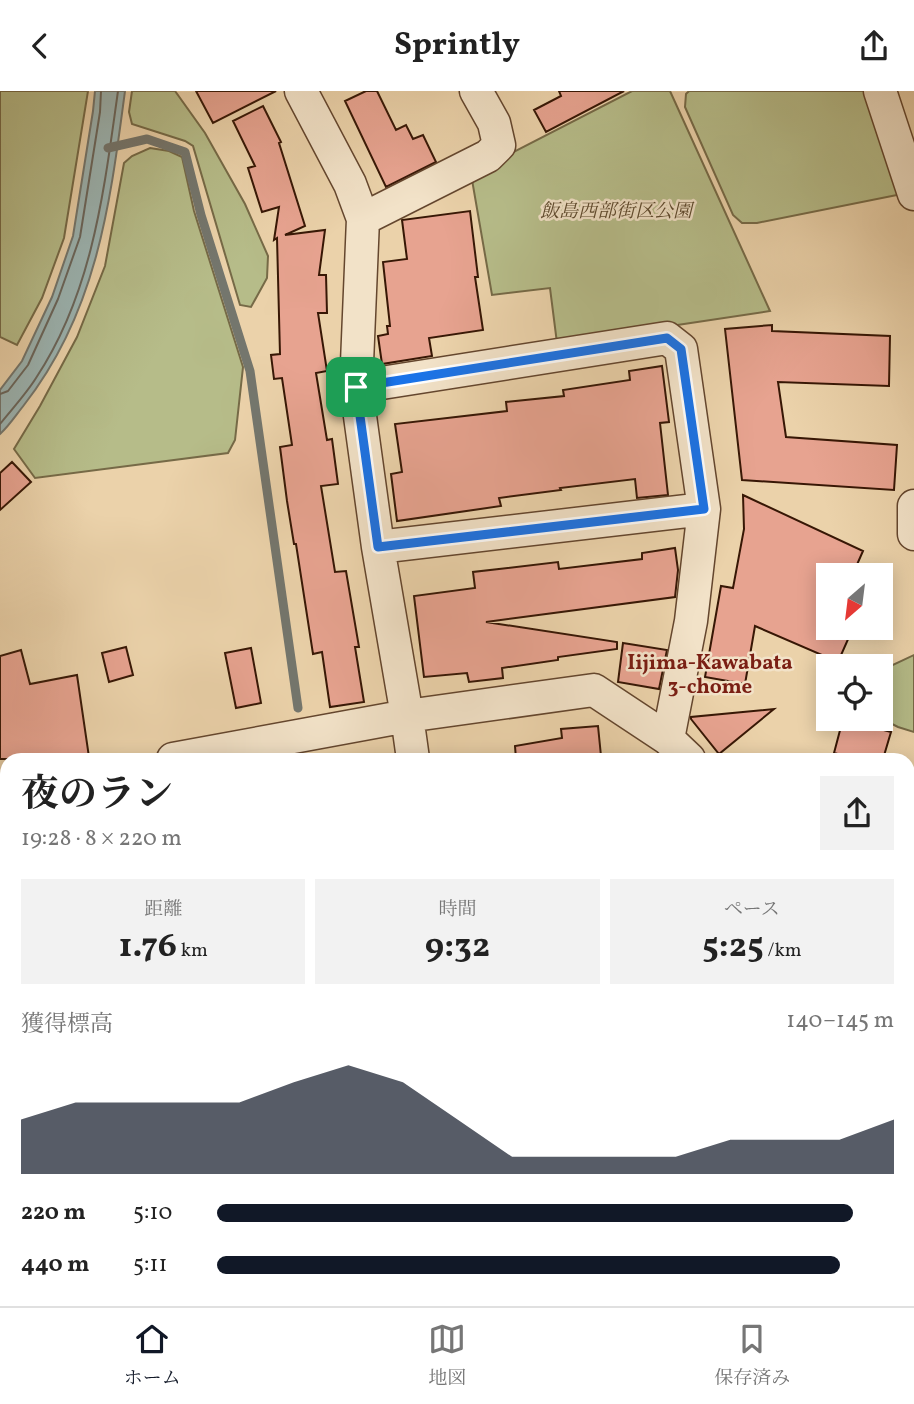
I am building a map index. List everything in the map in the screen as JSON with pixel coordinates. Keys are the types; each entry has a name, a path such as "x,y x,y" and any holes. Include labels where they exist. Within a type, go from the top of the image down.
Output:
{"street":[{"path":"301,91 350,184 363,219 356,387 378,547 412,753"},
{"path":"363,219 488,156 499,145 494,123 476,91"},
{"path":"880,91 914,194"},
{"path":"206,753 407,716 594,690 678,749 704,509 681,349 667,338 356,387"},
{"path":"914,506 914,534"},
{"path":"378,547 704,509"}],"green space":[{"path":"0,91 88,91 64,238 42,298 17,345 0,337"},
{"path":"132,91 175,91 205,133 245,204 268,256 267,278 251,307 240,305 193,146 132,124 129,112"},
{"name":"飯島西部街区公園","path":"632,91 670,91 770,311 557,343 550,288 492,295 471,174"},
{"path":"689,91 864,91 902,194 757,223 742,223 733,215 685,107 686,94"},
{"path":"150,148 169,151 182,157 194,211 243,367 235,440 228,453 35,478 14,449 77,337 105,266 124,163"},
{"path":"914,655 914,732 893,724 893,665"}],"water":[{"path":"95,91 125,91 106,215 96,256 84,295 49,369 0,434 0,390 22,361 52,297 73,236"}],"building":[{"path":"196,91 276,91 213,123"},
{"path":"366,91 377,91 396,130 406,125 413,139 423,135 436,162 386,187 345,101"},
{"path":"559,91 624,91 546,132 534,110 561,96"},
{"path":"263,106 281,142 279,143 305,226 285,235 325,230 319,275 326,275 327,313 318,313 327,371 316,373 327,440 332,439 338,484 321,486 335,572 346,571 359,647 355,647 364,702 330,707 322,652 313,654 280,447 292,445 282,378 274,379 271,355 280,354 277,238 274,240 279,207 262,212 248,168 255,166 233,121"},
{"path":"470,211 478,277 475,277 483,330 429,338 432,356 382,364 378,336 388,334 387,326 390,326 383,262 407,259 402,220"},
{"path":"772,325 772,331 890,336 889,386 778,382 786,437 897,445 894,490 742,480 725,329"},
{"path":"662,366 669,422 660,423 668,495 637,498 635,479 499,498 501,506 397,521 391,474 402,472 395,424 507,411 506,402 564,396 563,390 630,380 629,371"},
{"path":"12,462 31,482 0,510 0,473"},
{"path":"743,495 863,551 858,563 816,563 816,641 847,641 842,654 820,654 755,626 745,684 705,677 721,586 733,588 744,529"},
{"path":"675,548 678,570 675,597 486,622 617,642 617,649 502,668 503,678 469,682 467,673 424,677 414,596 475,588 473,572 558,562 559,569 642,559 642,553"},
{"path":"623,643 667,650 659,689 618,682"},
{"path":"126,647 133,675 109,682 102,653"},
{"path":"251,648 261,703 236,708 225,653"},
{"path":"21,650 30,684 77,675 88,753 0,753 0,656"},
{"path":"774,709 720,753 691,717"},
{"path":"598,726 601,753 516,753 515,746 562,738 561,729"},
{"path":"840,731 887,731 891,732 885,753 834,753"}],"waterway":[{"path":"108,148 147,139 185,152 201,215 250,371 298,708"}],"district":[{"name":"Iijima-Kawabata 3-chome","path":"710,675"}],"route":[{"path":"667,338 681,349 704,509 378,547 356,387 667,338"}]}
